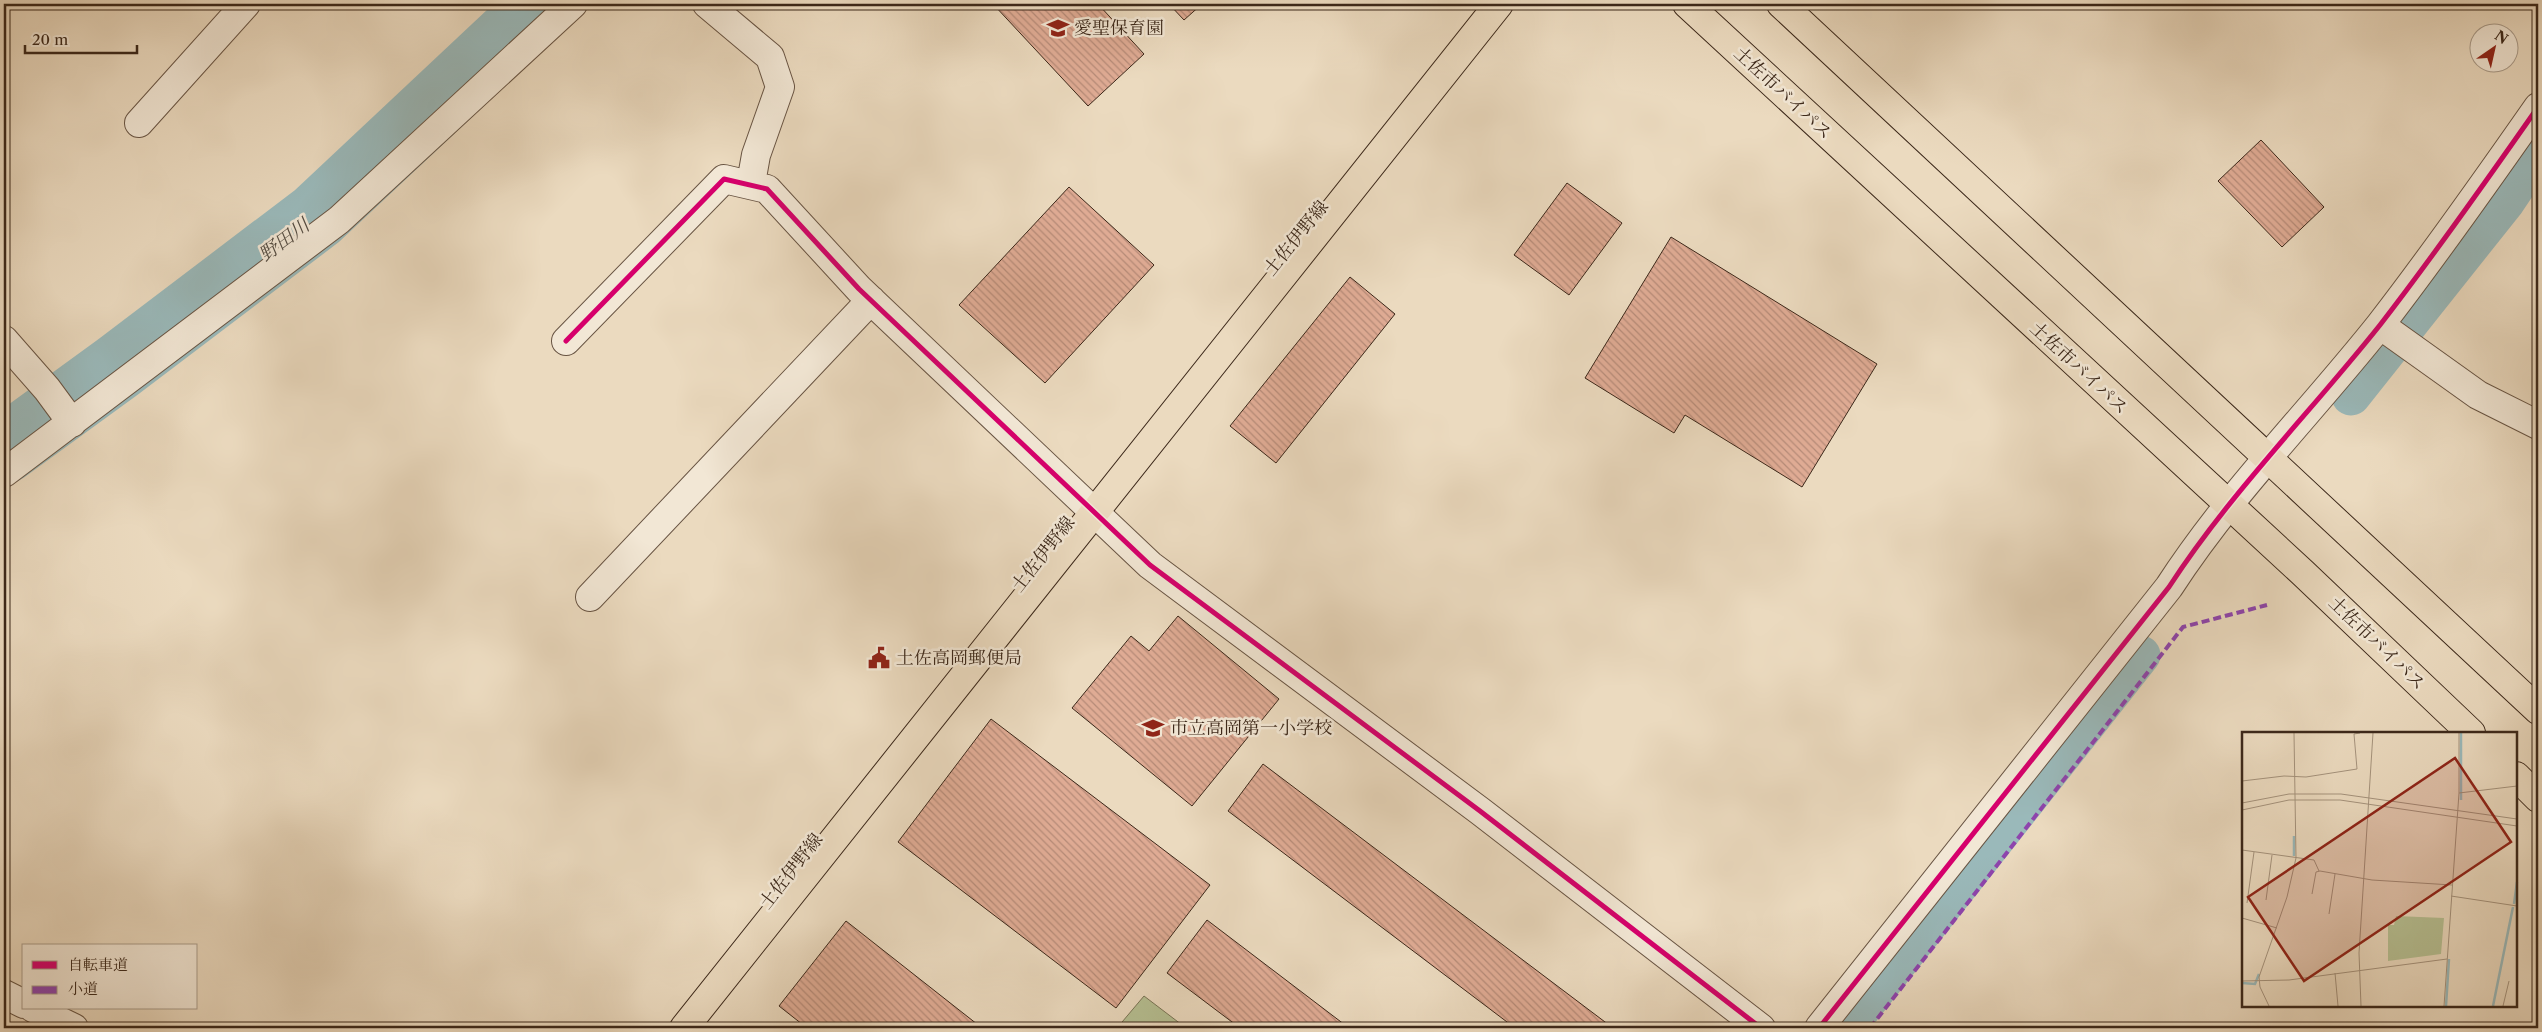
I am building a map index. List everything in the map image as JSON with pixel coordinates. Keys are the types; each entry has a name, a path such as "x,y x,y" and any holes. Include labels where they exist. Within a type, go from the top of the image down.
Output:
{"main road":[{"name":"土佐伊野線","path":"684,1028 1499,4"},
{"name":"土佐市バイパス","path":"1687,4 2303,573 2470,732"},
{"path":"1781,4 2538,710"},
{"path":"2517,777 2538,798"}],"street":[{"path":"139,123 246,4"},
{"path":"4,474 339,220 573,4"},
{"path":"707,4 770,57 780,87 756,155 751,183"},
{"path":"1820,1028 2169,587 2199,541 2268,458 2394,335 2469,205 2538,107"},
{"path":"566,341 724,179 751,183 767,189 871,300 1150,565 1480,811 1761,1028"},
{"path":"590,597 871,300"},
{"path":"2394,335 2478,395 2538,425"},
{"path":"4,340 47,389 72,423"},
{"path":"4,994 22,1003"},
{"path":"37,1010 74,1028"}],"green space":[{"path":"1144,996 1186,1028 1117,1028"}],"building":[{"path":"993,4 1098,4 1144,54 1088,106"},
{"path":"1169,4 1202,4 1184,20"},
{"path":"2261,140 2324,207 2282,247 2218,181"},
{"path":"1567,183 1622,223 1569,295 1514,255"},
{"path":"1069,187 1154,265 1045,383 959,305"},
{"path":"1671,237 1877,364 1802,487 1685,415 1674,433 1585,378"},
{"path":"1350,277 1395,314 1276,463 1230,426"},
{"path":"1178,616 1279,699 1192,806 1072,708 1131,636 1149,651"},
{"path":"991,719 1210,885 1116,1008 898,842"},
{"path":"1263,764 1613,1028 1515,1028 1228,811"},
{"path":"1207,920 1349,1028 1240,1028 1167,973"},
{"path":"846,921 982,1028 807,1028 779,1006"}],"waterway":[{"name":"野田川","path":"4,450 118,367 317,216 543,4"},
{"path":"2351,396 2506,201 2538,153"},
{"path":"1846,1028 2141,655"}],"marked path":[{"path":"1870,1028 2183,627 2267,605"}],"cycle path":[{"path":"1819,1028 2169,587 2193,552 2244,486 2380,325 2441,244 2538,107"},
{"path":"566,341 724,179 767,189 859,289 1150,565 1480,811 1761,1028"}],"place":[{"name":"愛聖保育園","path":"1058,28"},
{"name":"土佐高岡郵便局","path":"879,658"},
{"name":"市立高岡第一小学校","path":"1153,728"}]}
